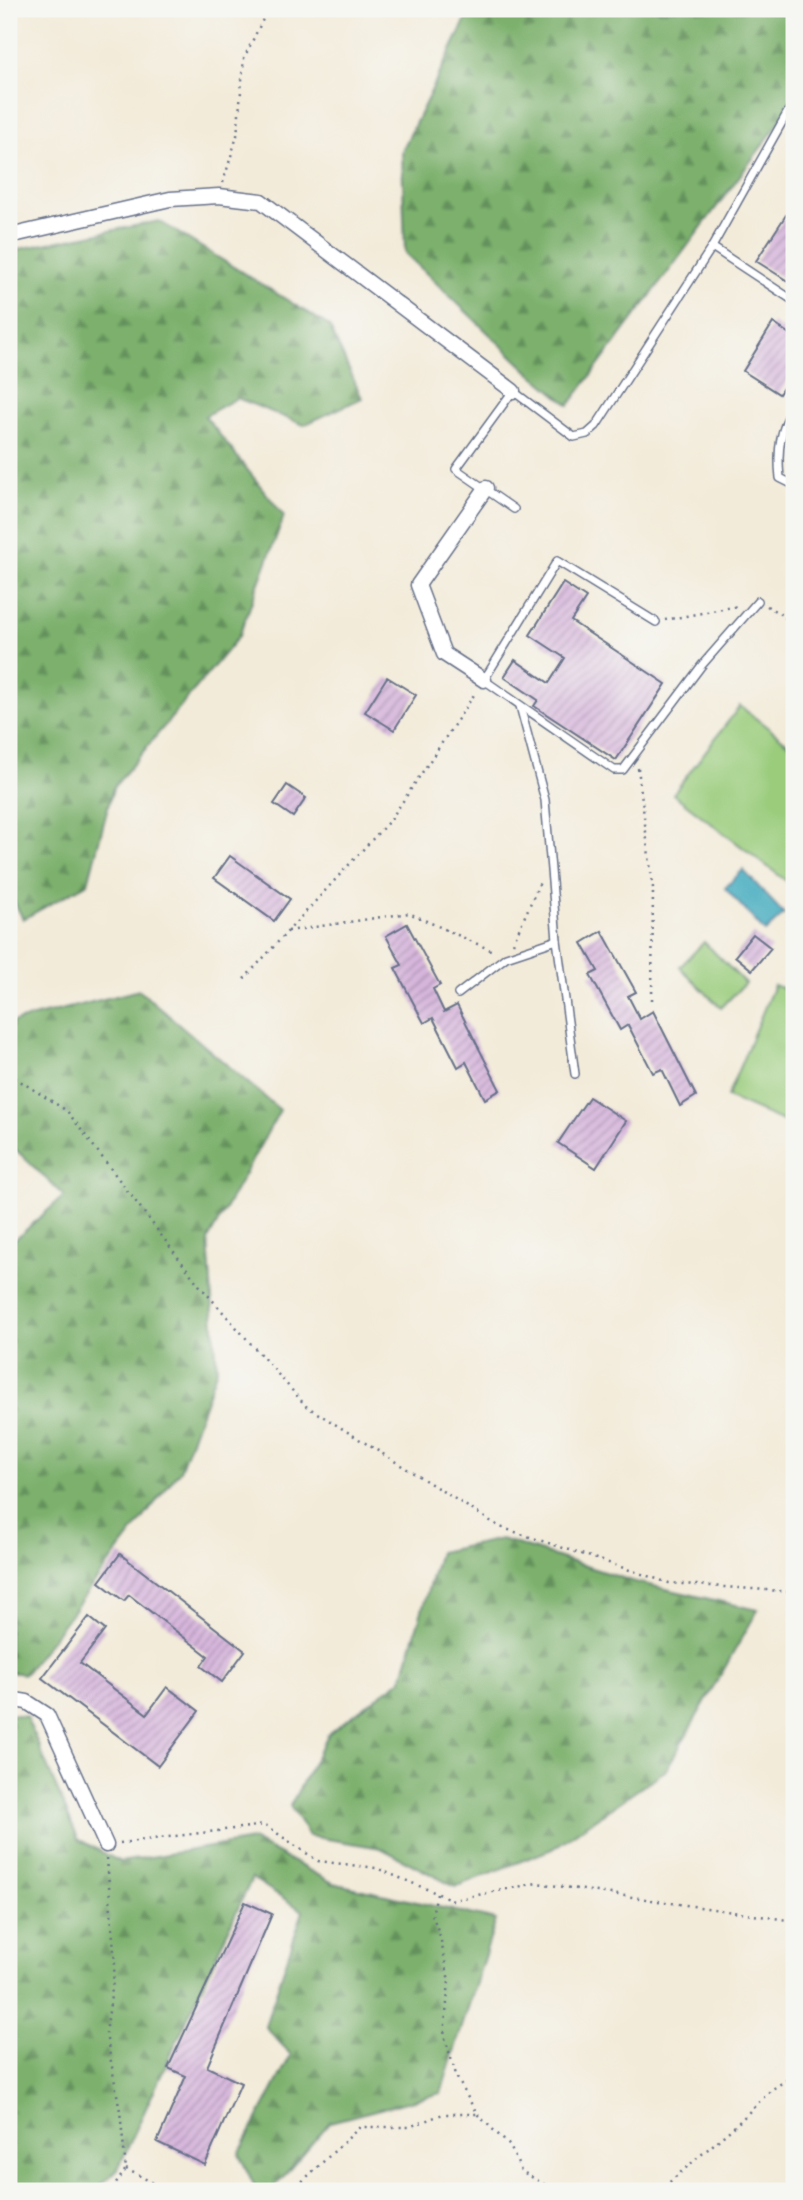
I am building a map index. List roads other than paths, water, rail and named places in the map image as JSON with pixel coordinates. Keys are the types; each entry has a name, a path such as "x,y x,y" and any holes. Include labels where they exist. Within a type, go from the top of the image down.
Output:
{"street":[{"path":"9,236 170,199 219,196 261,201 513,391"},
{"path":"484,680 444,654 418,585 485,488"},
{"path":"9,1699 27,1702 47,1715 106,1845"}],"lane":[{"path":"514,509 456,469 513,391 574,437 587,435 596,426 712,247 794,101"},
{"path":"712,247 794,301"},
{"path":"794,405 785,422 777,449 780,478 794,485"},
{"path":"656,622 557,561 484,680 614,770 623,769 702,665 758,601"},
{"path":"520,705 545,800 557,940 575,1074"},
{"path":"458,994 506,957 557,940"}],"water":[{"path":"743,870 784,914 765,932 725,888"}]}
